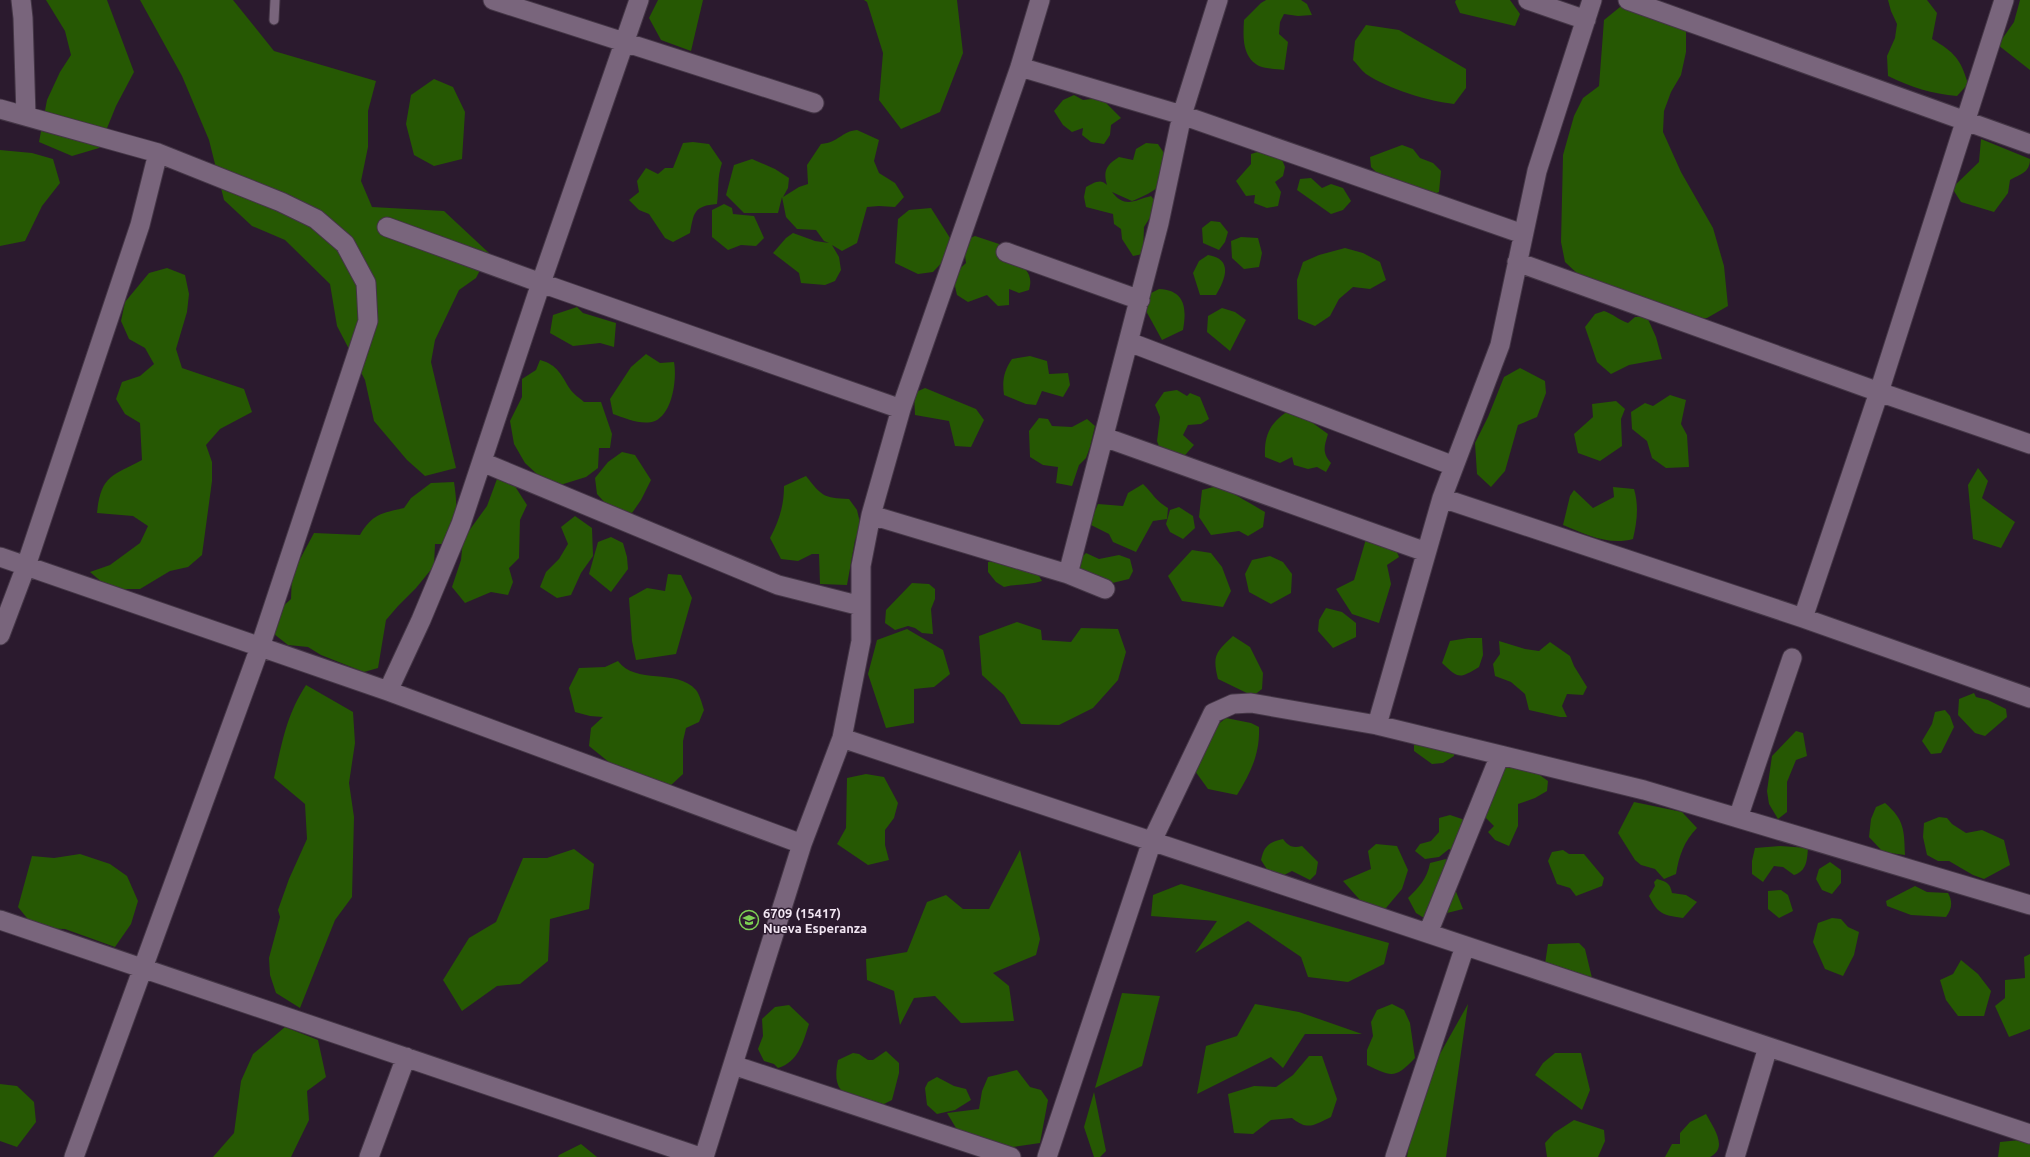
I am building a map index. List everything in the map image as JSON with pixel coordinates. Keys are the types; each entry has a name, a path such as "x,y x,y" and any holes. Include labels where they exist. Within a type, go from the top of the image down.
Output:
{"street":[{"path":"21,0 23,18 26,116"},
{"path":"493,0 814,103"},
{"path":"388,691 421,620 461,524 541,283 639,0"},
{"path":"704,1157 802,844 842,738 861,641 861,566 871,515 901,409 1020,67 1040,0"},
{"path":"1068,574 1140,300 1159,222 1182,115 1218,0"},
{"path":"1528,0 1586,20"},
{"path":"1377,725 1442,498 1500,345 1537,171 1592,0"},
{"path":"1628,0 1965,122 2030,144"},
{"path":"1803,618 1879,392 2004,0"},
{"path":"1020,67 1182,115 1523,234"},
{"path":"0,109 158,152 281,202 316,219 345,244 366,283 368,321 260,647 74,1157"},
{"path":"0,635 26,566 140,226 158,152"},
{"path":"387,227 541,283 901,409"},
{"path":"1006,252 1140,300"},
{"path":"1517,262 1879,392 2030,444"},
{"path":"1129,342 1454,466"},
{"path":"1104,437 1426,552"},
{"path":"482,462 778,585 861,606"},
{"path":"1442,498 1803,618 2030,698"},
{"path":"871,515 1068,574 1105,590"},
{"path":"0,557 388,691 802,844"},
{"path":"1738,818 1792,658"},
{"path":"1047,1157 1152,841 1214,713 1233,704 1251,703 1377,725 1644,790 2030,905"},
{"path":"842,738 2030,1134"},
{"path":"1428,933 1500,755"},
{"path":"0,920 700,1157"},
{"path":"1396,1157 1465,946"},
{"path":"1735,1157 1768,1047"},
{"path":"370,1157 406,1057"},
{"path":"732,1066 1011,1157"}],"lane":[{"path":"274,20 275,0"}],"green space":[{"path":"46,0 107,0 134,72 116,106 99,148 72,156 39,142 47,100 60,72 71,55 65,31"},
{"path":"140,0 233,0 274,51 376,81 368,111 368,147 361,181 372,207 444,211 489,253 476,278 459,290 435,340 431,362 456,468 425,476 407,460 374,421 365,380 337,326 330,284 285,240 252,226 224,200 209,140 182,76"},
{"path":"658,0 703,0 691,51 661,40 649,18"},
{"path":"864,0 957,0 963,53 940,112 901,129 879,100 883,53 867,2"},
{"path":"1266,0 1301,0 1307,4 1312,15 1298,16 1284,14 1280,22 1279,34 1288,42 1284,70 1259,66 1249,57 1245,46 1244,20"},
{"path":"1456,0 1510,0 1520,14 1515,26 1460,13 1455,2"},
{"path":"1888,0 1927,0 1937,13 1932,39 1956,57 1963,68 1968,84 1957,96 1939,94 1888,76 1887,56 1895,38 1897,24"},
{"path":"2020,0 2030,0 2030,70 1998,45 2014,22"},
{"path":"1625,3 1680,15 1686,32 1686,52 1681,75 1671,92 1664,111 1663,132 1681,172 1713,228 1724,266 1728,306 1707,318 1688,318 1581,277 1565,262 1561,242 1563,155 1574,116 1583,98 1599,86 1604,20"},
{"path":"1366,25 1399,30 1466,69 1466,88 1454,104 1408,94 1385,85 1366,74 1353,60 1355,41"},
{"path":"434,79 453,87 465,112 462,159 434,166 414,155 406,124 411,95"},
{"path":"1074,95 1083,100 1101,98 1121,118 1111,125 1110,135 1104,144 1091,142 1082,135 1083,128 1072,132 1063,125 1054,111 1063,100"},
{"path":"857,130 879,140 874,161 879,173 895,183 904,197 895,207 867,207 857,243 842,251 832,245 839,257 841,270 835,281 825,285 801,283 799,273 773,253 786,238 793,233 815,241 829,243 824,241 816,230 797,229 786,217 782,197 778,213 744,213 726,195 734,165 752,159 775,169 789,178 788,188 783,197 799,187 808,184 807,165 821,144 832,141 851,131"},
{"path":"1981,139 2030,159 2030,164 2026,170 2010,180 2008,193 1994,212 1961,202 1952,188 1979,162"},
{"path":"693,142 709,144 722,163 720,168 717,204 704,206 696,211 690,233 673,242 665,238 649,214 639,210 629,200 639,192 637,181 646,168 658,174 665,168 673,168 683,143"},
{"path":"1146,143 1158,144 1166,157 1167,170 1162,183 1146,195 1132,201 1112,192 1121,200 1126,202 1135,201 1151,196 1155,201 1151,216 1144,227 1143,254 1133,256 1122,239 1121,229 1114,224 1113,214 1086,207 1084,197 1086,187 1097,182 1102,182 1107,185 1105,176 1108,166 1111,163 1119,157 1133,160 1136,149"},
{"path":"1402,145 1413,149 1420,158 1433,163 1441,171 1439,192 1430,196 1378,174 1371,167 1370,157"},
{"path":"0,150 32,153 53,159 60,183 42,206 25,241 0,246"},
{"path":"1264,150 1281,157 1285,167 1283,176 1275,182 1281,192 1278,206 1267,208 1254,203 1255,195 1246,196 1236,181 1251,164 1251,154"},
{"path":"1311,178 1322,188 1331,184 1343,188 1351,201 1343,210 1331,214 1297,190 1300,179"},
{"path":"724,204 732,208 733,214 754,216 764,238 756,246 741,245 728,250 712,237 712,210"},
{"path":"931,208 950,238 949,255 933,272 918,274 895,263 898,219 909,210"},
{"path":"1211,221 1220,222 1228,232 1225,242 1219,250 1203,243 1202,228"},
{"path":"975,236 999,244 1008,255 1020,264 1029,274 1029,290 1019,293 1009,289 1009,305 998,306 987,295 968,302 957,295 954,281 955,277 958,271 966,263 963,241"},
{"path":"1241,237 1258,238 1262,253 1259,267 1244,269 1232,258 1231,241"},
{"path":"1345,248 1363,253 1380,262 1386,280 1370,289 1353,287 1339,299 1330,316 1315,326 1298,319 1297,280 1303,262 1319,255"},
{"path":"1208,255 1216,257 1224,265 1224,277 1216,295 1200,295 1193,273 1199,261"},
{"path":"167,268 185,275 189,294 187,312 176,349 182,368 244,389 252,412 220,429 206,445 212,462 212,481 202,555 188,567 170,571 140,589 121,589 104,584 90,572 110,565 140,543 148,526 133,516 97,513 102,491 110,478 142,460 140,423 125,414 116,399 122,382 140,376 154,364 145,348 129,339 121,321 125,302 149,273"},
{"path":"1159,289 1168,290 1179,297 1185,314 1183,330 1162,340 1145,309 1145,296"},
{"path":"577,307 583,313 616,323 614,347 600,343 573,346 550,333 553,315"},
{"path":"1222,308 1235,312 1246,320 1230,351 1207,332 1208,316"},
{"path":"1604,311 1628,323 1635,317 1647,317 1656,337 1662,359 1629,365 1611,374 1597,362 1585,327 1595,314"},
{"path":"646,354 660,363 674,362 675,377 670,403 666,411 655,421 645,423 613,414 610,399 631,367"},
{"path":"1030,356 1047,361 1049,374 1068,373 1070,385 1063,397 1042,391 1036,405 1026,404 1004,395 1004,376 1012,359"},
{"path":"540,360 555,368 571,391 584,402 601,402 612,434 610,448 599,448 598,468 586,477 557,486 539,476 525,463 514,444 510,421 522,397 522,379 536,370"},
{"path":"1520,368 1545,381 1546,393 1537,417 1518,425 1505,471 1491,487 1477,474 1475,443 1488,417 1504,377"},
{"path":"925,388 976,409 984,420 971,447 955,446 949,421 915,415 914,393"},
{"path":"1177,390 1187,396 1190,393 1200,397 1209,419 1201,424 1188,425 1183,435 1194,445 1179,462 1161,452 1157,441 1160,417 1155,405 1164,392"},
{"path":"1670,395 1686,400 1681,424 1687,435 1689,467 1666,468 1652,458 1647,441 1632,429 1631,412 1645,403 1653,406"},
{"path":"1616,401 1625,409 1621,419 1622,446 1600,461 1578,453 1574,434 1593,417 1592,404"},
{"path":"1288,411 1303,416 1328,434 1325,453 1331,463 1326,472 1317,467 1308,469 1294,465 1292,457 1280,463 1265,457 1266,442 1269,430 1277,420"},
{"path":"1039,418 1048,419 1052,426 1072,427 1087,419 1095,426 1086,458 1079,465 1072,486 1056,483 1058,467 1043,465 1030,457 1029,431"},
{"path":"622,452 635,455 651,480 641,500 632,513 607,505 597,494 595,478 608,462"},
{"path":"1978,468 1988,481 1982,498 2015,522 2001,548 1973,539 1968,485"},
{"path":"806,476 824,495 834,498 849,499 857,510 861,527 855,540 847,585 820,584 819,554 812,554 798,561 781,559 770,538 780,513 784,486"},
{"path":"497,479 511,480 527,505 520,520 519,558 509,568 513,582 508,595 491,592 465,603 452,587 461,560 463,539 487,506"},
{"path":"454,482 456,514 454,521 442,544 435,544 434,566 386,620 378,668 364,672 321,655 308,647 288,645 274,634 269,619 291,599 292,574 314,533 360,535 364,528 373,519 384,513 404,508 411,498 431,483"},
{"path":"1143,484 1157,500 1168,508 1167,519 1153,521 1136,552 1113,542 1109,534 1089,524 1098,504 1123,506 1128,493"},
{"path":"1217,486 1265,512 1263,527 1248,536 1239,531 1211,535 1199,517 1202,490"},
{"path":"1613,487 1634,489 1637,502 1637,514 1633,539 1624,541 1606,540 1588,535 1563,525 1570,496 1574,490 1593,508 1614,497"},
{"path":"1179,507 1193,516 1195,528 1183,539 1170,532 1166,524 1170,510"},
{"path":"575,516 592,528 593,556 581,573 571,595 557,598 540,587 546,572 559,559 568,544 561,527"},
{"path":"611,537 623,543 627,557 628,569 611,592 589,574 598,542"},
{"path":"1366,539 1394,545 1399,557 1387,565 1391,584 1379,623 1352,614 1336,589 1354,580"},
{"path":"1192,550 1211,553 1222,567 1231,591 1223,607 1182,601 1168,576"},
{"path":"1086,553 1099,559 1119,555 1130,559 1133,571 1129,579 1108,584 1078,571 1076,563"},
{"path":"1270,556 1283,562 1292,574 1291,593 1271,604 1249,592 1245,574 1252,560"},
{"path":"1006,560 1033,566 1042,581 1004,587 996,582 988,572 988,562"},
{"path":"668,574 681,575 692,598 676,654 636,660 632,641 629,598 647,588 665,591"},
{"path":"912,583 929,584 935,589 935,599 931,609 933,634 922,633 915,628 908,626 895,630 885,623 886,610"},
{"path":"1326,608 1342,612 1356,623 1356,637 1333,648 1318,631 1319,620"},
{"path":"1017,622 1041,630 1042,640 1071,642 1081,628 1118,629 1126,652 1118,680 1093,708 1059,725 1021,724 1004,695 982,675 979,636"},
{"path":"907,629 943,650 950,674 934,687 914,689 914,723 886,728 868,674 877,640"},
{"path":"1233,636 1250,647 1263,673 1262,689 1253,696 1218,679 1215,664 1217,654"},
{"path":"1468,638 1482,638 1483,655 1479,667 1467,674 1459,676 1442,663 1450,641"},
{"path":"1499,641 1525,649 1539,651 1550,642 1570,656 1574,666 1587,687 1583,695 1567,694 1562,706 1567,717 1560,717 1529,710 1525,694 1511,682 1495,676 1493,664 1500,654"},
{"path":"618,661 625,668 635,673 667,677 688,683 696,690 700,697 704,710 699,722 686,728 683,741 683,774 669,787 615,767 589,746 591,728 603,717 590,716 575,712 569,688 579,668 605,667"},
{"path":"306,685 353,712 355,743 349,783 354,817 352,897 335,920 300,1008 276,993 270,975 269,958 280,917 278,910 289,879 307,839 305,804 274,778 282,741 289,719 299,696"},
{"path":"1974,693 1976,697 1988,700 2006,709 2007,717 1985,736 1975,733 1958,715 1959,699"},
{"path":"1945,710 1950,716 1954,727 1941,753 1931,754 1922,741 1932,724 1935,712"},
{"path":"1226,718 1251,723 1259,727 1258,746 1254,762 1237,795 1208,789 1195,771 1212,729"},
{"path":"1796,731 1803,733 1807,756 1796,760 1787,782 1787,812 1778,819 1769,804 1767,791 1772,756"},
{"path":"1414,739 1454,746 1454,756 1443,763 1432,764 1414,751"},
{"path":"1515,765 1537,773 1548,781 1547,791 1535,798 1518,804 1518,826 1509,846 1495,840 1488,832 1494,826 1483,815 1496,769"},
{"path":"866,774 884,777 898,803 894,818 885,830 885,845 889,860 868,865 837,844 846,828 847,778"},
{"path":"1634,802 1682,812 1697,828 1692,833 1683,849 1676,874 1664,879 1655,869 1641,865 1635,860 1618,833"},
{"path":"1885,803 1892,809 1902,826 1904,832 1905,855 1883,852 1869,837 1871,819 1876,807"},
{"path":"1450,815 1462,819 1468,826 1455,852 1449,849 1439,857 1425,859 1415,851 1420,844 1431,841 1439,832 1439,818"},
{"path":"1939,817 1947,818 1952,824 1966,833 1982,830 2004,840 2010,865 1984,879 1973,875 1949,861 1938,861 1927,855 1923,837 1924,823"},
{"path":"1283,839 1291,846 1302,846 1318,862 1316,874 1310,880 1292,871 1280,877 1268,871 1261,860 1264,851 1271,843"},
{"path":"1376,844 1397,846 1408,870 1402,889 1386,908 1367,908 1343,881 1371,869 1368,851"},
{"path":"1780,846 1808,848 1806,864 1802,871 1794,875 1783,867 1774,866 1763,882 1752,874 1752,861 1755,848"},
{"path":"574,849 594,864 589,909 550,919 548,961 520,984 497,986 462,1011 443,980 469,938 496,922 523,858 547,858"},
{"path":"1020,850 1040,939 1036,955 993,973 1009,986 1014,1021 961,1023 935,996 914,998 900,1025 894,991 867,980 866,959 907,952 927,902 946,895 963,909 989,909"},
{"path":"1563,850 1569,854 1584,854 1604,878 1602,886 1576,896 1570,888 1557,884 1548,861 1552,852"},
{"path":"80,854 110,864 127,876 138,901 131,924 115,947 65,929 35,928 18,907 32,856 54,858"},
{"path":"1446,859 1453,870 1451,879 1463,909 1447,913 1432,923 1416,913 1408,898 1425,878 1430,863"},
{"path":"1830,862 1841,870 1841,883 1832,894 1822,890 1816,879 1819,869"},
{"path":"1657,879 1668,883 1672,893 1686,895 1697,902 1683,918 1666,915 1655,907 1649,896 1655,886 1654,882"},
{"path":"1181,884 1389,943 1384,964 1348,982 1308,977 1301,957 1248,921 1195,953 1217,921 1151,916 1153,895"},
{"path":"1915,886 1927,892 1948,893 1951,899 1951,905 1950,911 1946,917 1911,915 1887,906 1886,901"},
{"path":"1781,890 1788,895 1793,911 1779,918 1768,909 1768,891"},
{"path":"1832,918 1841,919 1848,927 1859,932 1854,955 1843,976 1825,969 1813,942 1818,923"},
{"path":"1579,943 1585,949 1593,982 1545,964 1548,944"},
{"path":"2030,954 2030,1029 2009,1037 1995,1006 2005,998 2005,980 2025,978 2024,957"},
{"path":"1961,960 1978,974 1991,991 1984,1016 1958,1016 1946,1000 1940,980 1953,974"},
{"path":"1122,993 1160,996 1142,1066 1095,1088"},
{"path":"1255,1004 1299,1012 1362,1034 1305,1034 1283,1068 1271,1057 1197,1094 1206,1046 1237,1036"},
{"path":"1392,1004 1404,1010 1410,1023 1415,1058 1398,1073 1388,1074 1367,1065 1367,1050 1373,1036 1371,1022 1377,1010"},
{"path":"1468,1004 1446,1157 1407,1157 1418,1093"},
{"path":"789,1005 809,1024 799,1051 790,1061 778,1068 774,1064 764,1061 758,1049 763,1036 762,1019 775,1007"},
{"path":"285,1027 318,1040 326,1077 307,1091 309,1120 291,1157 213,1157 234,1133 241,1081 253,1054"},
{"path":"886,1051 899,1063 899,1073 892,1100 880,1106 852,1097 845,1094 840,1089 837,1082 836,1072 838,1060 853,1053 859,1054 868,1060 873,1060"},
{"path":"1555,1053 1581,1053 1590,1090 1582,1110 1535,1075 1543,1063"},
{"path":"1309,1056 1322,1056 1337,1099 1331,1117 1307,1126 1292,1118 1271,1120 1253,1134 1234,1133 1228,1094 1254,1086 1276,1087 1293,1075"},
{"path":"1017,1070 1030,1087 1041,1090 1048,1100 1040,1143 1006,1148 959,1133 947,1113 979,1109 982,1091 988,1077"},
{"path":"937,1077 954,1086 966,1089 971,1100 955,1110 937,1114 927,1105 925,1088 928,1082"},
{"path":"0,1084 17,1086 34,1102 36,1122 17,1147 0,1141"},
{"path":"1094,1092 1106,1151 1100,1157 1094,1157 1084,1127"},
{"path":"1706,1114 1718,1137 1719,1143 1716,1153 1710,1157 1665,1157 1672,1144 1680,1144 1680,1133 1690,1122"},
{"path":"1574,1120 1604,1130 1605,1141 1598,1157 1547,1157 1545,1143 1554,1133"},
{"path":"2020,1140 2030,1142 2030,1157 1998,1157 2000,1142"},
{"path":"581,1144 597,1157 558,1157 559,1155"}],"place":[{"name":"6709 (15417) Nueva Esperanza","path":"749,920"}]}
